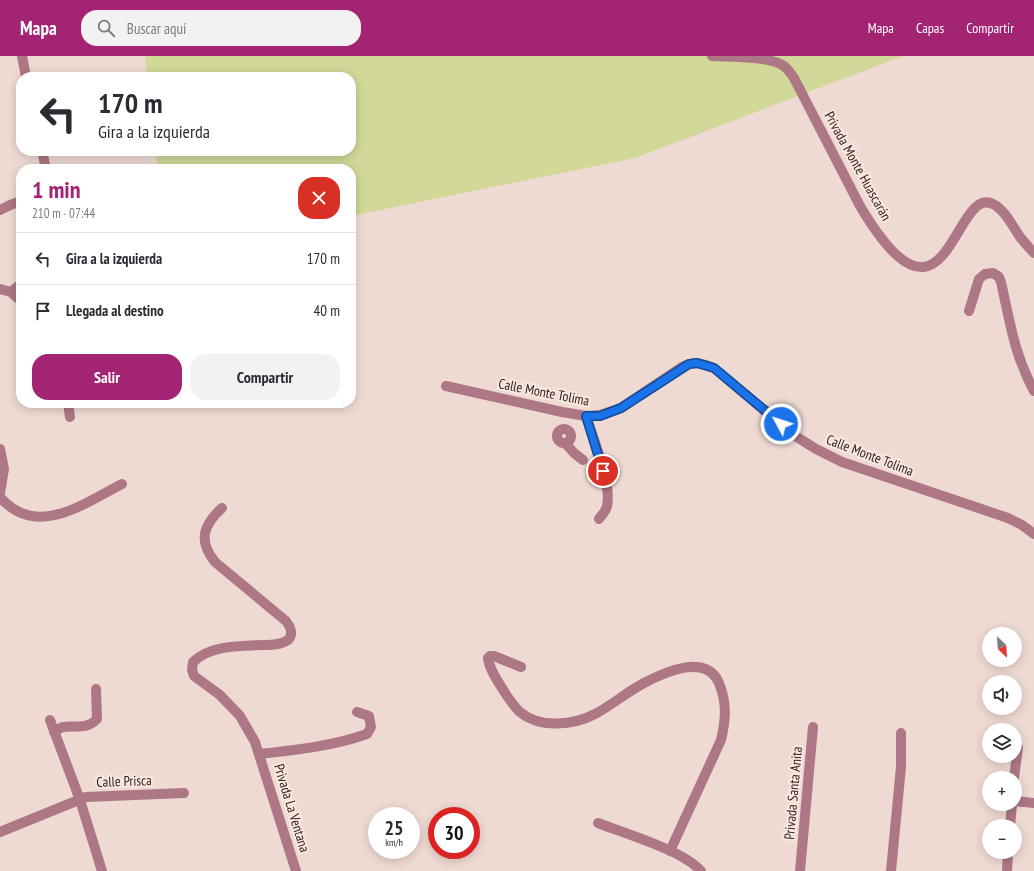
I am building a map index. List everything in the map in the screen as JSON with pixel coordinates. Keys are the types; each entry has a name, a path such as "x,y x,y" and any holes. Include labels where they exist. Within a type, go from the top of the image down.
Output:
{"street":[{"path":"22,56 25,72"},
{"name":"Privada Monte Huascarán","path":"712,56 763,59 784,66 789,71 870,223 894,253 902,260 919,268 928,267 934,264 947,250 959,230 974,210 986,203 993,204 1002,211 1034,253"},
{"path":"0,210 16,203"},
{"path":"969,311 980,279 985,274 993,273 999,277 1016,350 1023,370 1034,392"},
{"path":"11,292 16,288"},
{"path":"0,289 11,292 16,296"},
{"name":"Calle Monte Tolima","path":"446,386 562,412 586,416 600,416 621,408 682,367 689,364 704,364 714,368 792,434 816,449 842,462 1008,518 1022,525 1034,534"},
{"path":"69,408 70,417"},
{"path":"562,412 562,428 557,432 557,438 565,443 583,460"},
{"path":"586,416 607,488 607,507 599,519"},
{"path":"0,449 4,469 0,493"},
{"path":"0,497 11,508 25,514 44,517 54,516 67,512 122,484"},
{"name":"Privada La Ventana","path":"222,508 214,516 207,527 204,543 206,550 215,562 279,614 290,626 291,632 289,638 283,643 226,648 206,653 193,662 192,670 194,676 220,695 240,716 252,735 260,754 296,871"},
{"path":"521,667 494,656 490,656 488,658 488,662 496,678 510,701 520,712 535,720 556,724 572,722 594,715 656,677 684,668 701,668 713,673 723,694 726,708 721,740 670,851"},
{"path":"54,732 62,727 78,727 92,724 97,719 96,689"},
{"name":"Privada La Ventana","path":"260,754 289,751 335,743 367,734 371,727 369,716 357,712"},
{"path":"50,720 80,800 102,871"},
{"name":"Privada Santa Anita","path":"800,866 813,727"},
{"path":"891,871 901,767 900,733"},
{"name":"Calle Prisca","path":"0,832 86,797 184,793"},
{"path":"1022,802 1034,803"},
{"path":"598,823 670,851 693,863 701,871"},
{"path":"1007,871 1008,859"},
{"path":"800,866 806,871"}],"green space":[{"path":"145,56 903,56 635,158 356,215 356,164 157,164 157,156 356,156 356,72 147,72"}],"route":[{"path":"603,471 586,416 600,416 621,408 682,367 689,364 704,364 714,368 781,424"}]}
